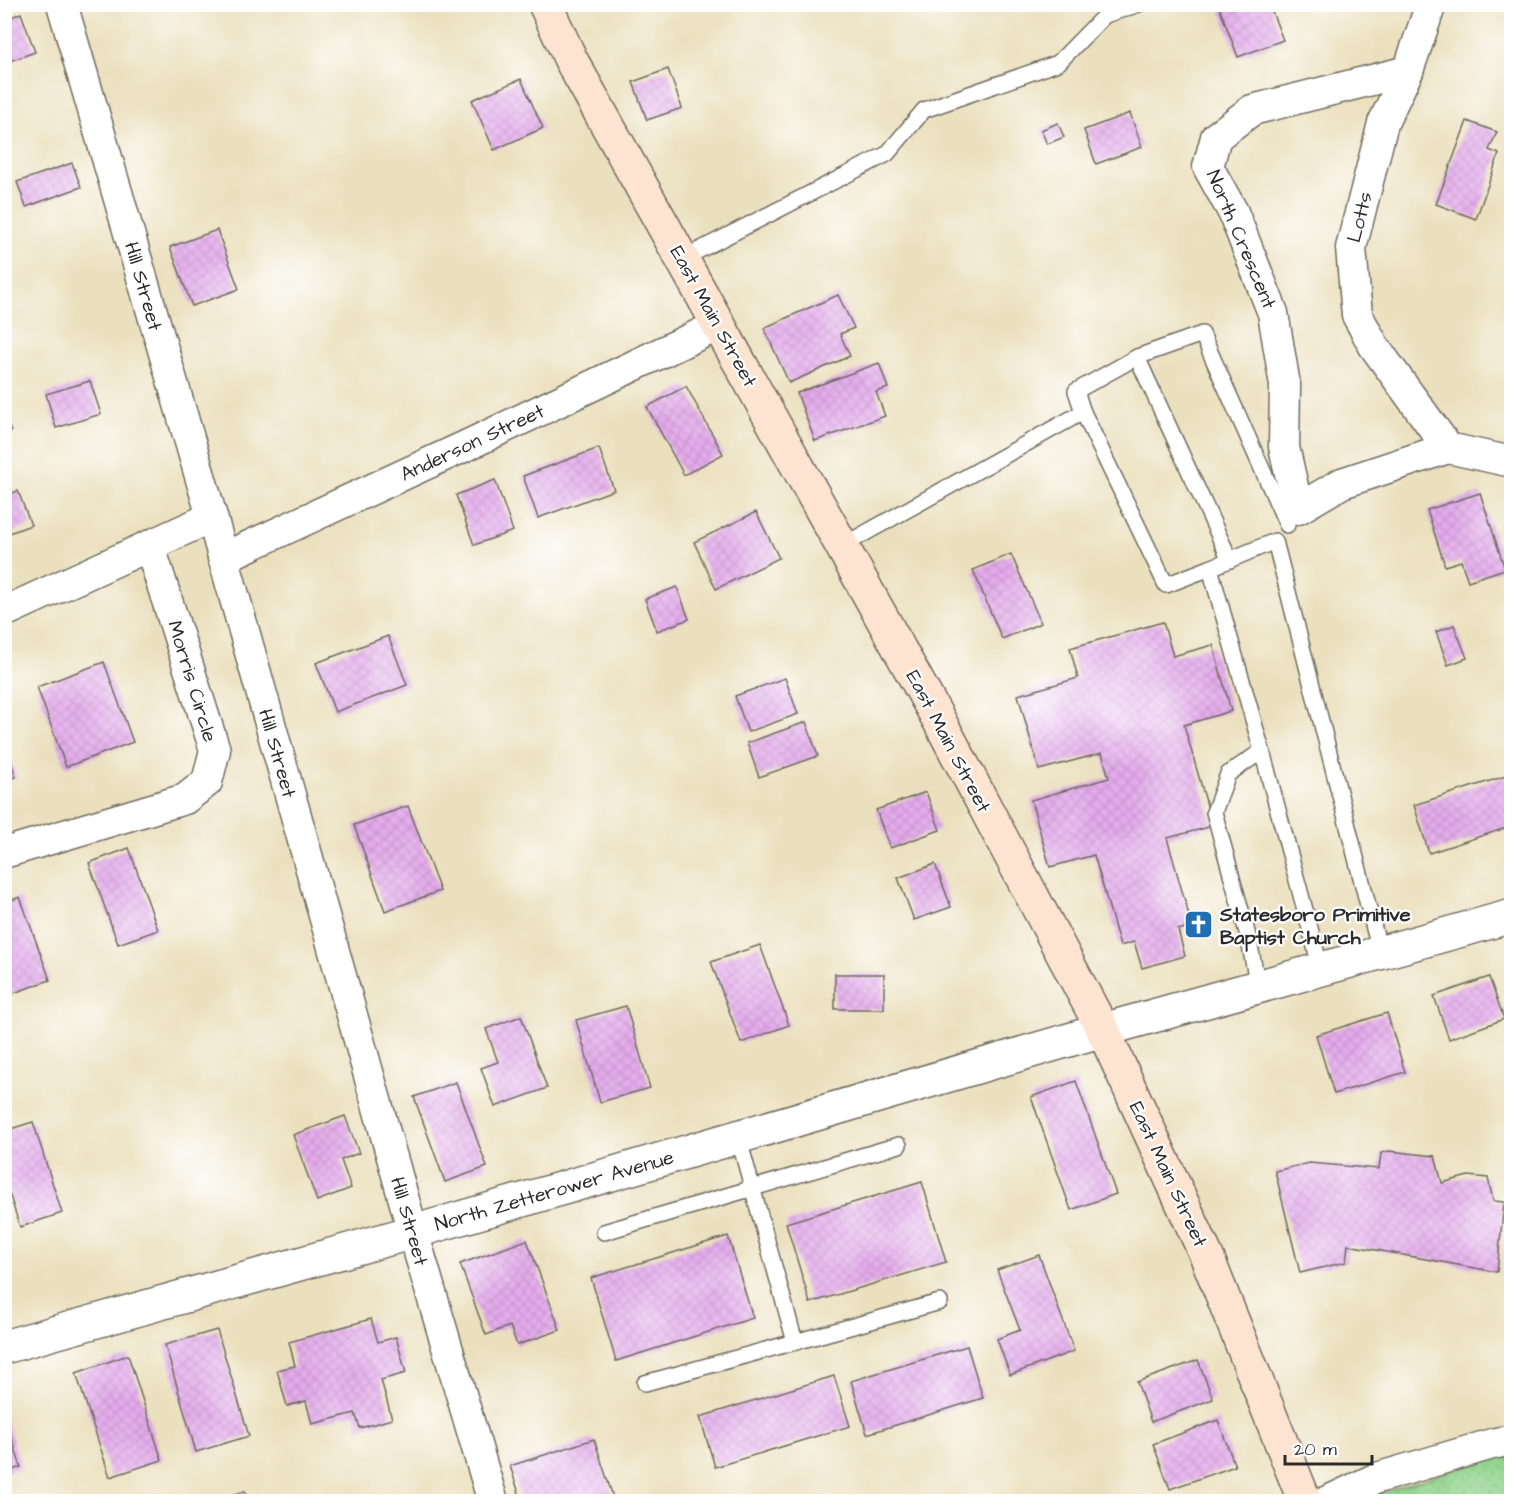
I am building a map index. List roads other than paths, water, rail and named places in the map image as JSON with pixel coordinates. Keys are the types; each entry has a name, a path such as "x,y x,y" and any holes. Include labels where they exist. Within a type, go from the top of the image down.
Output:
{"main road":[{"name":"East Main Street","path":"545,4 571,60 945,732 1103,1030 1207,1257 1305,1502"}],"street":[{"name":"Hill Street","path":"62,4 212,518 413,1232 493,1502"},
{"name":"Lotts","path":"1431,4 1407,71 1383,123 1351,248 1358,315 1374,346 1448,447"},
{"name":"North Crescent","path":"1293,517 1284,447 1286,385 1273,313 1233,212 1208,167 1216,137 1252,111 1407,71"},
{"name":"Anderson Street","path":"223,558 719,325"},
{"path":"1293,517 1342,483 1448,447 1512,462"},
{"path":"4,612 212,518"},
{"name":"Morris Circle","path":"4,853 185,799 207,782 215,750 150,547"},
{"name":"North Zetterower Avenue","path":"4,1347 413,1232 1103,1030 1512,916"},
{"path":"1326,1502 1377,1478 1512,1440"}],"lane":[{"path":"682,259 887,154 924,110 1058,63 1105,15 1138,4"},
{"path":"1202,334 1293,517 1275,541 1166,585 1083,412 1076,391 1137,357 1202,334"},
{"path":"1137,357 1230,560"},
{"path":"842,546 1083,412"},
{"path":"1275,541 1380,952"},
{"path":"1210,568 1321,969"},
{"path":"1258,986 1248,936 1214,812 1227,774 1262,751"},
{"path":"738,1136 795,1342"},
{"path":"604,1232 899,1145"},
{"path":"645,1383 940,1302"}],"place":[{"name":"Statesboro Primitive Baptist Church","path":"1199,925"}]}
